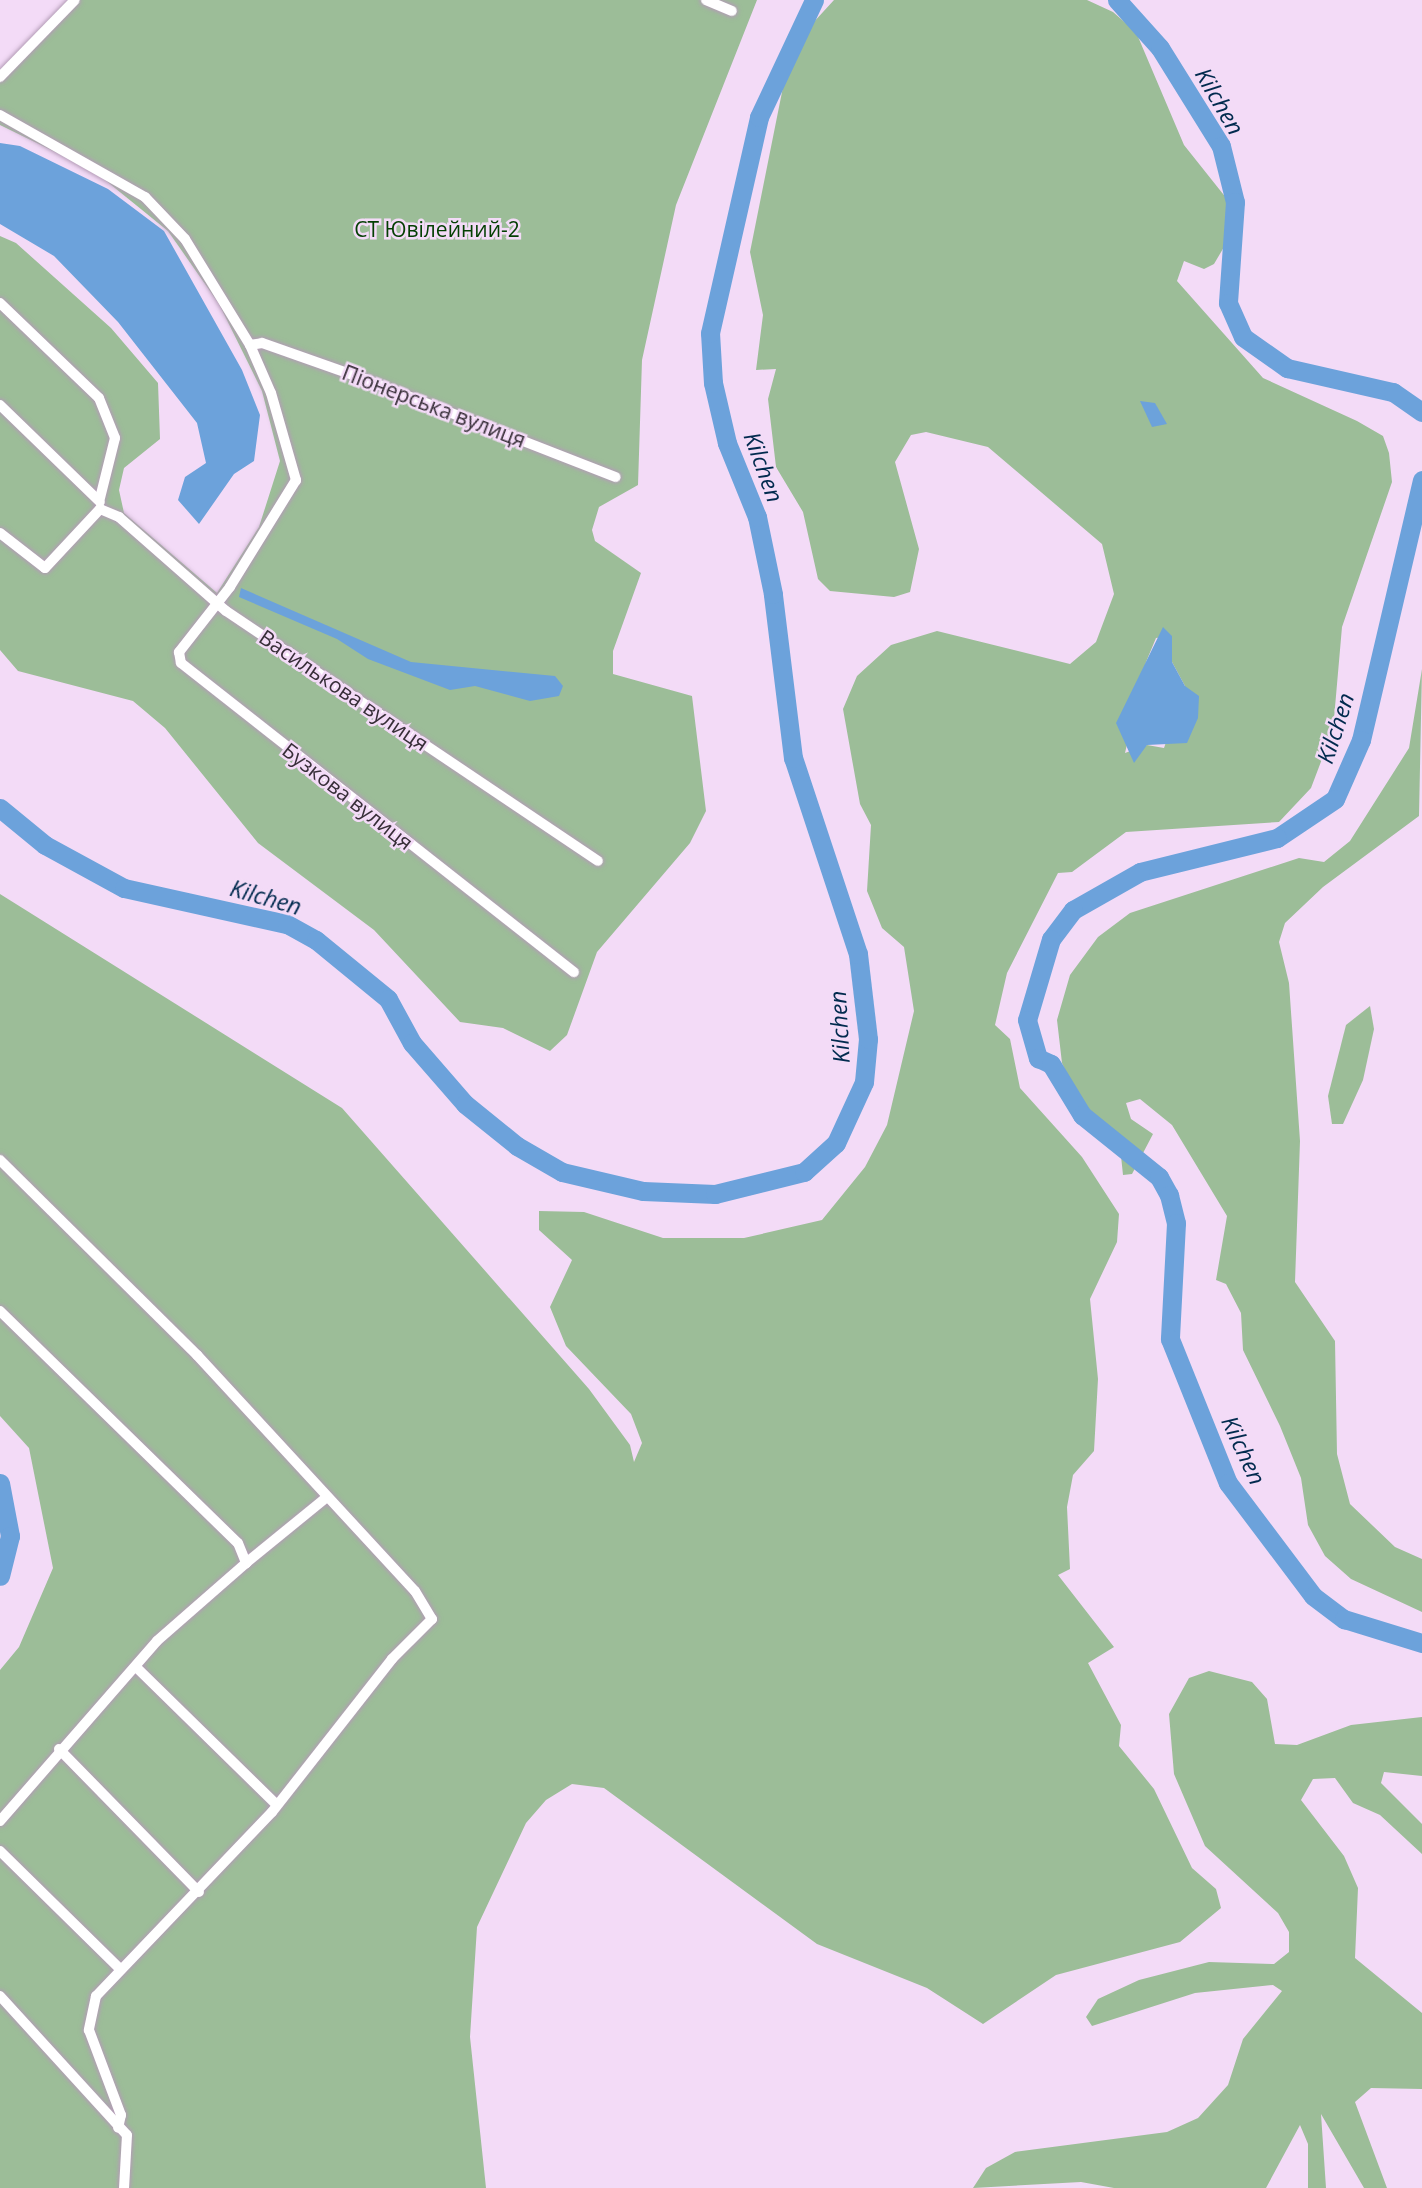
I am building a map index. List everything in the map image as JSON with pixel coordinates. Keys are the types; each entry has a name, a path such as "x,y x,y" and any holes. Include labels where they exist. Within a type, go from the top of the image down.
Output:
{"street":[{"path":"0,77 75,0"},
{"path":"706,0 732,11"},
{"path":"0,115 145,197 185,239 250,345"},
{"path":"0,303 99,398 115,438 100,503 45,568 0,533"},
{"name":"Піонерська вулиця","path":"250,345 262,343 364,379 616,477"},
{"name":"Бузкова вулиця","path":"250,345 296,480 217,602 179,652 181,663 574,972"},
{"name":"Василькова вулиця","path":"0,405 100,503 217,602 598,861"},
{"path":"0,1160 197,1355 327,1497 432,1619 392,1659 277,1805 199,1892 118,1967 96,1996 89,2030 121,2115 118,2129"},
{"path":"0,1311 238,1543 246,1563"},
{"path":"0,1821 60,1748 136,1667 246,1563 327,1497"},
{"path":"136,1667 277,1805"},
{"path":"60,1748 199,1892"},
{"path":"0,1851 118,1967"},
{"path":"0,1996 118,2129 127,2135 124,2188"}],"green space":[{"name":"СT Ювілейний-2","path":"68,0 757,0 676,205 642,360 638,485 599,507 592,530 595,541 641,573 613,651 613,674 692,696 706,811 690,843 597,952 567,1035 550,1051 503,1028 460,1022 374,930 258,843 165,728 133,701 18,671 0,650 0,236 16,243 111,328 158,383 160,439 124,468 119,490 124,513 217,593 259,527 280,461 262,391 219,304 168,231 94,171 0,125 0,72"},
{"path":"834,0 1087,0 1113,12 1136,32 1184,145 1227,199 1224,247 1214,264 1204,269 1184,261 1177,281 1263,378 1357,421 1383,436 1389,453 1392,482 1342,627 1333,730 1311,788 1279,822 1126,832 1072,872 1058,873 1007,973 995,1025 1010,1039 1020,1088 1082,1157 1119,1214 1117,1242 1090,1299 1098,1379 1094,1451 1073,1475 1067,1507 1070,1569 1058,1575 1114,1647 1088,1663 1121,1725 1119,1746 1154,1789 1192,1868 1216,1889 1221,1908 1180,1942 1056,1975 983,2024 927,1988 817,1944 604,1788 572,1784 546,1800 526,1823 477,1927 470,2037 486,2188 0,2188 0,1670 19,1647 53,1568 29,1448 0,1416 0,894 342,1108 589,1389 630,1445 634,1462 642,1443 631,1414 566,1346 550,1307 572,1260 539,1230 539,1211 584,1212 663,1238 744,1238 822,1220 865,1167 887,1125 914,1011 904,947 882,928 867,891 871,825 860,804 843,709 857,676 891,645 937,631 1070,664 1096,642 1114,594 1102,544 988,447 926,432 911,435 895,462 919,549 910,592 894,597 830,591 818,579 803,512 776,467 768,399 776,369 756,370 763,315 750,252 786,72 801,36","holes":["1172,636 1172,662 1185,686 1164,748 1147,745 1125,753 1146,662 1156,638"]},
{"path":"1422,669 1419,816 1323,887 1285,923 1279,942 1289,983 1300,1141 1295,1282 1335,1341 1337,1454 1350,1504 1395,1547 1422,1559 1422,1612 1351,1579 1325,1556 1308,1525 1301,1478 1280,1426 1243,1350 1241,1313 1226,1284 1216,1280 1227,1216 1172,1125 1140,1099 1126,1103 1131,1119 1153,1134 1132,1174 1123,1175 1119,1137 1078,1099 1062,1063 1057,1020 1070,975 1098,937 1130,913 1299,858 1324,862 1350,841 1409,748"},
{"path":"1370,1006 1374,1029 1363,1080 1343,1124 1332,1124 1328,1096 1346,1025"},
{"path":"1209,1671 1252,1682 1267,1699 1275,1744 1297,1745 1351,1725 1422,1717 1422,1776 1384,1772 1381,1783 1422,1824 1422,1854 1380,1815 1353,1803 1335,1778 1313,1779 1301,1800 1344,1856 1358,1888 1355,1958 1422,2013 1422,2089 1371,2088 1355,2102 1387,2188 1364,2188 1321,2114 1326,2188 1308,2188 1308,2144 1300,2125 1266,2188 1114,2188 1081,2182 973,2188 986,2168 1015,2152 1167,2132 1198,2118 1228,2085 1243,2039 1282,1991 1273,1985 1195,1993 1092,2026 1086,2017 1098,1999 1139,1980 1209,1962 1274,1964 1289,1952 1289,1932 1278,1913 1205,1846 1174,1774 1169,1714 1189,1678"}],"water":[{"path":"0,143 20,146 108,189 164,231 242,370 260,415 254,461 234,474 199,524 178,500 185,477 206,463 197,423 118,322 54,256 0,224"},
{"path":"1140,401 1155,403 1167,424 1152,427"},
{"path":"241,588 411,662 555,676 563,686 559,696 530,701 475,686 450,690 368,659 337,639 239,597"},
{"path":"1163,627 1172,636 1172,662 1185,686 1199,696 1198,718 1187,743 1147,745 1134,763 1116,723"}],"waterway":[{"name":"Kilchen","path":"0,808 45,845 124,888 287,924 316,940 388,999 412,1043 465,1104 517,1146 562,1172 643,1191 715,1194 804,1172 836,1143 864,1082 868,1039 858,954 793,758 773,594 757,517 727,443 713,383 710,333 759,117 814,0"},
{"name":"Kilchen","path":"1117,0 1160,48 1221,146 1235,202 1228,303 1243,337 1287,368 1393,392 1422,412"},
{"name":"Kilchen","path":"1422,480 1361,740 1335,799 1277,838 1140,872 1073,910 1051,939 1027,1020 1038,1058 1051,1064 1082,1115 1159,1177 1169,1195 1176,1223 1170,1339 1228,1483 1313,1596 1344,1619 1422,1643"},
{"name":"Kilchen","path":"0,1483 10,1536 0,1576"}]}
